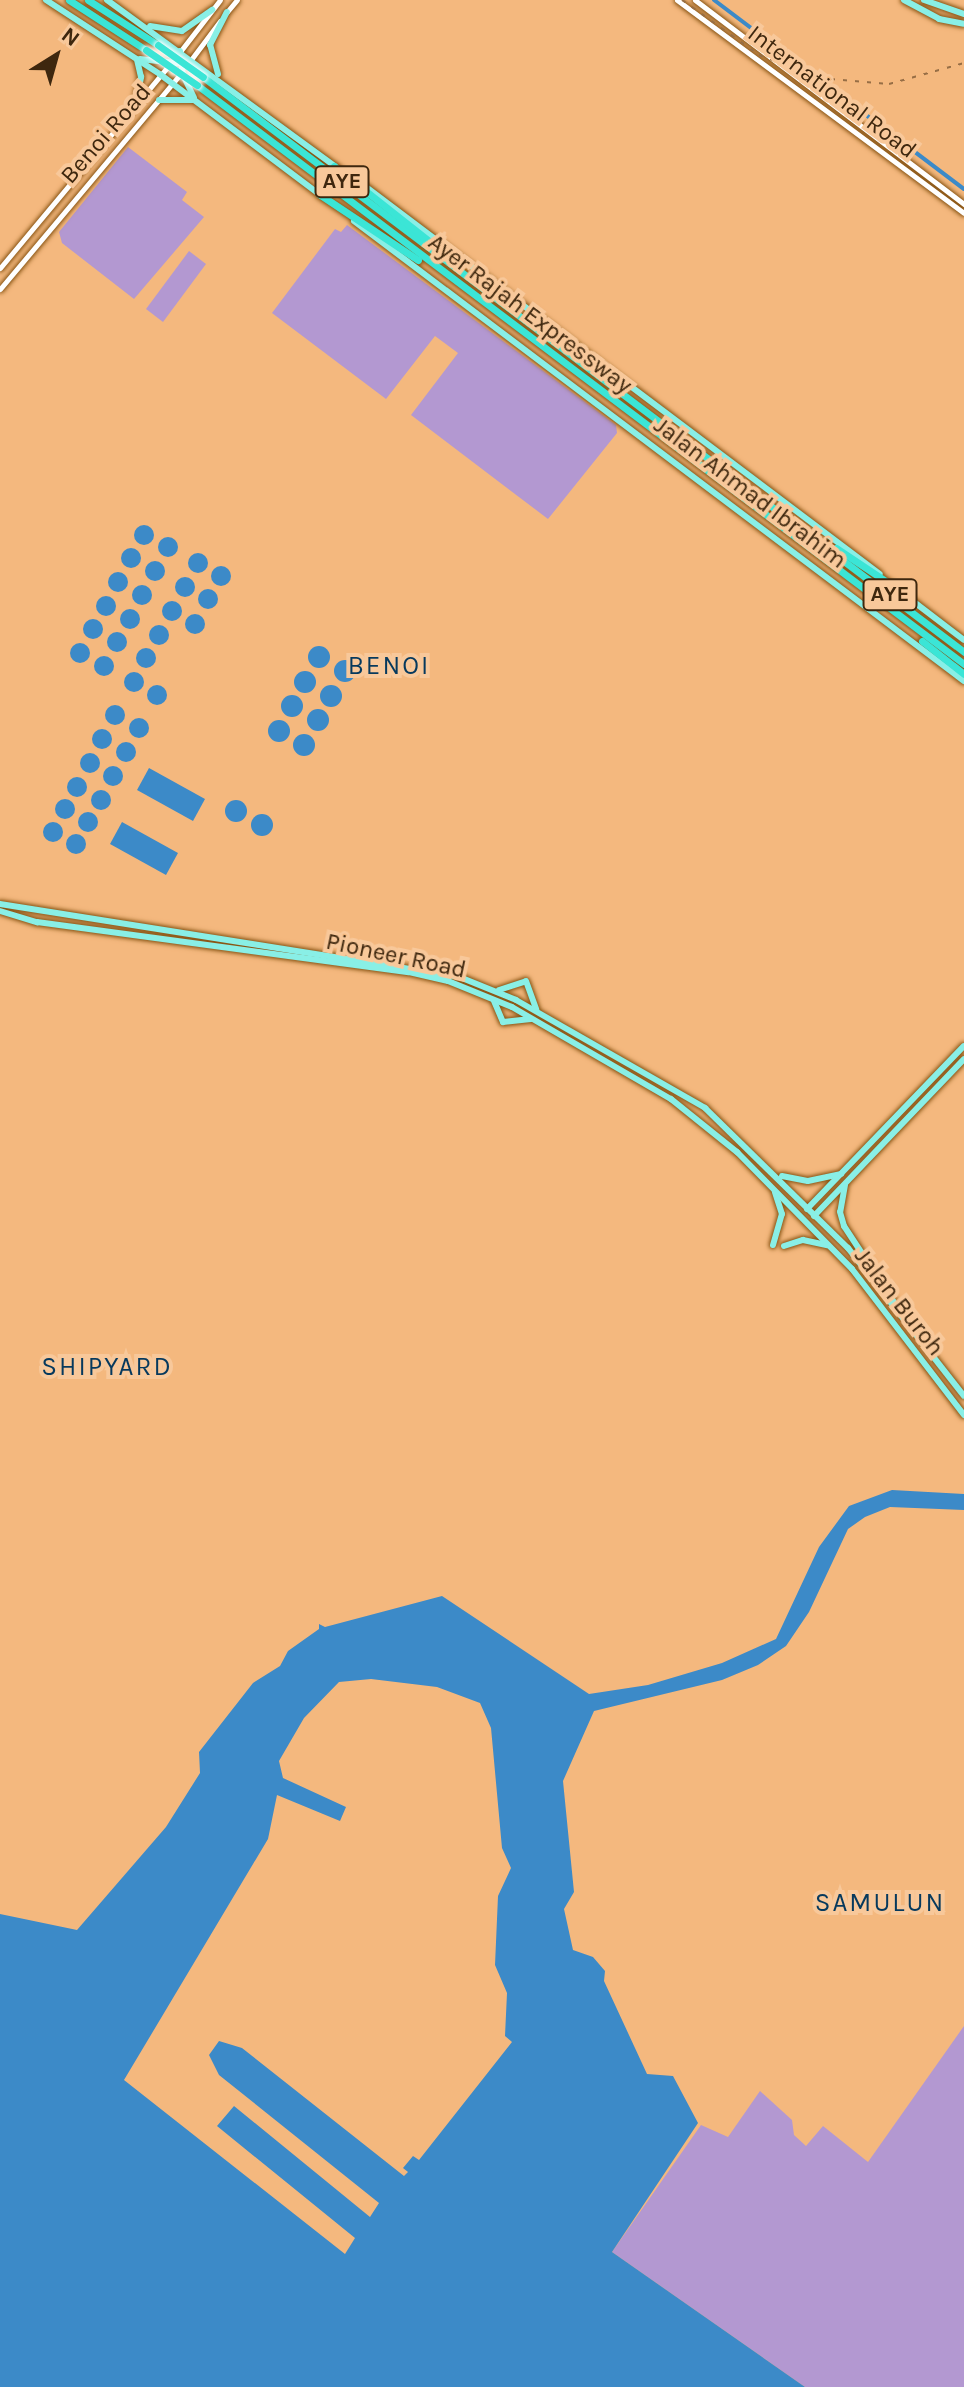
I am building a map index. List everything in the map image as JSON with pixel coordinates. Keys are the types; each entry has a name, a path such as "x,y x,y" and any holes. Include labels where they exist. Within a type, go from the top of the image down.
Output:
{"highway":[{"name":"Ayer Rajah Expressway","path":"69,0 197,85 894,616 964,664"},
{"name":"Ayer Rajah Expressway","path":"88,0 203,77 964,652"},
{"path":"334,166 482,287"},
{"path":"319,194 431,265"},
{"path":"817,538 899,590"},
{"path":"894,616 964,674"}],"main road":[{"name":"Jalan Ahmad Ibrahim","path":"46,0 161,75 964,681"},
{"name":"Jalan Ahmad Ibrahim","path":"107,0 165,38 180,63 212,72 221,78 964,640"},
{"name":"Benoi Road","path":"0,289 173,84 180,63 220,0"},
{"name":"Benoi Road","path":"0,268 161,75 180,63 237,0"},
{"name":"International Road","path":"677,0 964,213"},
{"name":"International Road","path":"695,0 964,204"},
{"path":"904,0 939,19 964,24"},
{"path":"924,0 964,14"},
{"path":"143,23 182,31 212,10"},
{"path":"221,78 209,52 227,12"},
{"path":"135,106 141,77 137,58 180,63 212,72"},
{"path":"159,100 196,101 180,63"},
{"name":"Pioneer Road","path":"0,904 29,913 368,960 457,976 538,1012 705,1108 809,1207"},
{"name":"Pioneer Road","path":"0,911 37,922 409,972 486,996 535,1020 671,1099 802,1215"},
{"path":"494,990 509,990 526,981 538,1012"},
{"path":"486,996 500,1008 503,1022 535,1020"},
{"path":"802,1215 964,1046"},
{"path":"808,1221 964,1059"},
{"path":"778,1175 808,1181 841,1174"},
{"path":"770,1184 782,1214 773,1245"},
{"path":"845,1185 840,1212 844,1226 908,1325"},
{"name":"Jalan Buroh","path":"809,1207 964,1396"},
{"name":"Jalan Buroh","path":"802,1215 831,1246 964,1415"},
{"path":"784,1246 803,1240 831,1246"}],"shaded area":[{"path":"128,147 187,192 182,200 204,217 134,299 62,243 59,232"},
{"path":"347,225 616,425 617,433 548,519 411,415 458,353 435,336 386,399 272,313 335,229 341,232"},
{"path":"189,251 206,264 163,322 146,309"},
{"path":"964,2026 964,2387 805,2387 612,2252 701,2125 728,2137 760,2091 792,2120 794,2135 806,2146 823,2126 868,2162"}],"water":[{"path":"144,525 151,528 154,535 151,542 144,545 137,542 134,535 137,528"},
{"path":"168,537 175,540 178,547 175,554 168,557 161,554 158,547 161,540"},
{"path":"131,548 138,551 141,558 138,565 131,568 124,565 121,558 124,551"},
{"path":"198,553 205,556 208,563 205,570 198,573 191,570 188,563 191,556"},
{"path":"155,561 162,564 165,571 162,578 155,581 148,578 145,571 148,564"},
{"path":"221,566 228,569 231,576 228,583 221,586 214,583 211,576 214,569"},
{"path":"118,572 125,575 128,582 125,589 118,592 111,589 108,582 111,575"},
{"path":"185,577 192,580 195,587 192,594 185,597 178,594 175,587 178,580"},
{"path":"142,585 149,588 152,595 149,602 142,605 135,602 132,595 135,588"},
{"path":"208,589 215,592 218,599 215,606 208,609 201,606 198,599 201,592"},
{"path":"106,596 113,599 116,606 113,613 106,616 99,613 96,606 99,599"},
{"path":"172,601 179,604 182,611 179,618 172,621 165,618 162,611 165,604"},
{"path":"130,609 137,612 140,619 137,626 130,629 123,626 120,619 123,612"},
{"path":"195,614 202,617 205,624 202,631 195,634 188,631 185,624 188,617"},
{"path":"93,619 100,622 103,629 100,636 93,639 86,636 83,629 86,622"},
{"path":"159,625 166,628 169,635 166,642 159,645 152,642 149,635 152,628"},
{"path":"117,632 124,635 127,642 124,649 117,652 110,649 107,642 110,635"},
{"path":"80,643 87,646 90,653 87,660 80,663 73,660 70,653 73,646"},
{"path":"319,646 327,649 330,657 327,665 319,668 311,665 308,657 311,649"},
{"path":"146,648 153,651 156,658 153,665 146,668 139,665 136,658 139,651"},
{"path":"104,656 111,659 114,666 111,673 104,676 97,673 94,666 97,659"},
{"path":"345,660 353,663 356,671 353,679 345,682 337,679 334,671 337,663"},
{"path":"305,671 313,674 316,682 313,690 305,693 297,690 294,682 297,674"},
{"path":"134,672 141,675 144,682 141,689 134,692 127,689 124,682 127,675"},
{"path":"157,685 164,688 167,695 164,702 157,705 150,702 147,695 150,688"},
{"path":"331,685 339,688 342,696 339,704 331,707 323,704 320,696 323,688"},
{"path":"292,695 300,698 303,706 300,714 292,717 284,714 281,706 284,698"},
{"path":"115,705 122,708 125,715 122,722 115,725 108,722 105,715 108,708"},
{"path":"318,709 326,712 329,720 326,728 318,731 310,728 307,720 310,712"},
{"path":"139,718 146,721 149,728 146,735 139,738 132,735 129,728 132,721"},
{"path":"279,720 287,723 290,731 287,739 279,742 271,739 268,731 271,723"},
{"path":"102,729 109,732 112,739 109,746 102,749 95,746 92,739 95,732"},
{"path":"304,734 312,737 315,745 312,753 304,756 296,753 293,745 296,737"},
{"path":"126,742 133,745 136,752 133,759 126,762 119,759 116,752 119,745"},
{"path":"90,753 97,756 100,763 97,770 90,773 83,770 80,763 83,756"},
{"path":"113,766 120,769 123,776 120,783 113,786 106,783 103,776 106,769"},
{"path":"149,768 205,799 193,821 137,790"},
{"path":"77,777 84,780 87,787 84,794 77,797 70,794 67,787 70,780"},
{"path":"101,790 108,793 111,800 108,807 101,810 94,807 91,800 94,793"},
{"path":"65,799 72,802 75,809 72,816 65,819 58,816 55,809 58,802"},
{"path":"236,800 244,803 247,811 244,819 236,822 228,819 225,811 228,803"},
{"path":"88,812 95,815 98,822 95,829 88,832 81,829 78,822 81,815"},
{"path":"262,814 270,817 273,825 270,833 262,836 254,833 251,825 254,817"},
{"path":"53,822 60,825 63,832 60,839 53,842 46,839 43,832 46,825"},
{"path":"122,822 178,853 166,875 110,844"},
{"path":"76,834 83,837 86,844 83,851 76,854 69,851 66,844 69,837"},
{"path":"892,1490 964,1494 964,1510 890,1507 865,1517 848,1529 809,1612 786,1646 758,1665 722,1680 594,1711 563,1781 574,1892 564,1909 573,1950 593,1957 605,1971 604,1981 647,2074 673,2076 698,2123 612,2252 805,2387 0,2387 0,1914 77,1930 166,1827 200,1773 199,1752 253,1683 280,1666 288,1651 319,1629 319,1624 325,1627 442,1596 589,1694 648,1685 722,1663 776,1639 819,1547 849,1506","holes":["371,1679 437,1687 480,1703 491,1728 502,1848 511,1868 498,1896 495,1965 507,1993 505,2036 512,2042 419,2160 413,2156 403,2168 408,2172 404,2176 242,2048 219,2041 209,2055 219,2075 379,2203 370,2217 234,2106 217,2126 355,2238 345,2254 124,2080 268,1839 277,1795 340,1821 346,1807 283,1778 279,1761 304,1718 339,1682"]}],"waterway":[{"path":"714,0 964,189"}],"railway":[{"path":"682,0 759,55 819,78 889,84 964,63"}],"district":[{"name":"BENOI","path":"389,666"},
{"name":"SHIPYARD","path":"107,1367"},
{"name":"SAMULUN","path":"880,1903"}]}
